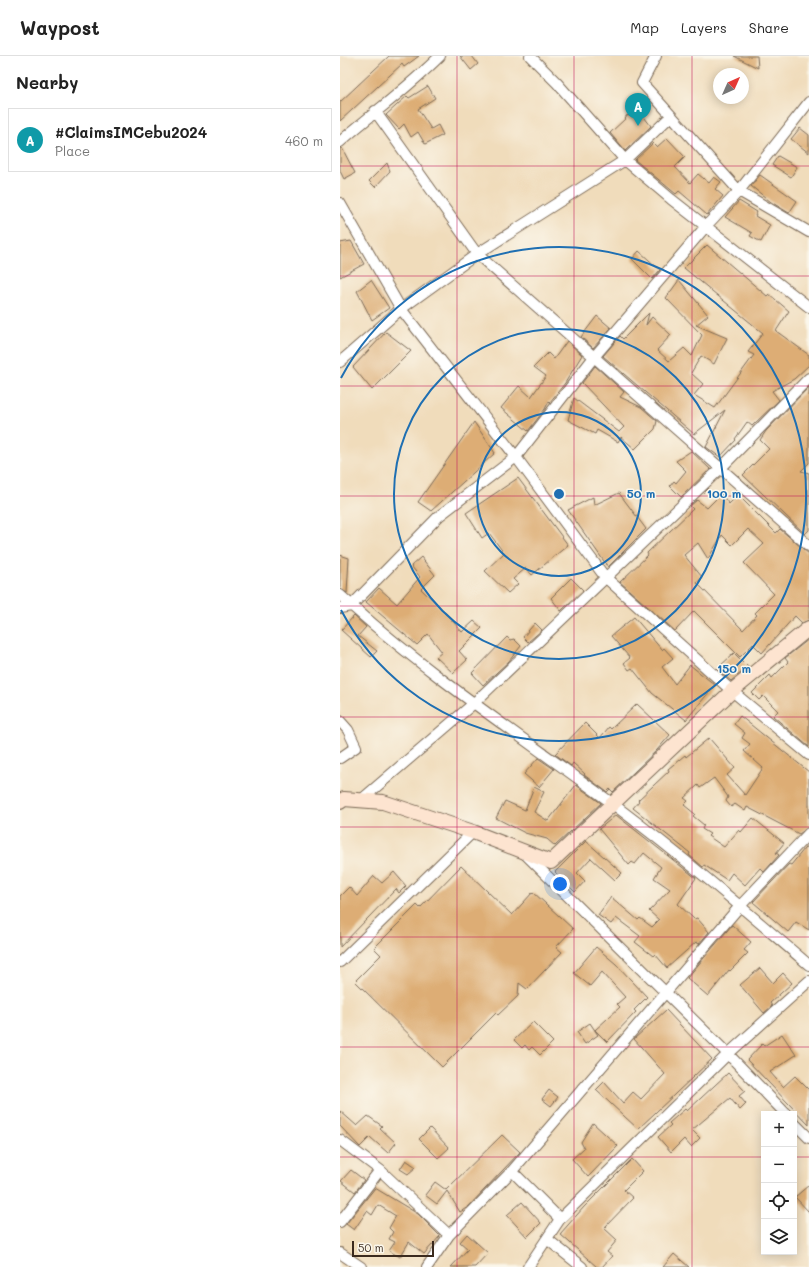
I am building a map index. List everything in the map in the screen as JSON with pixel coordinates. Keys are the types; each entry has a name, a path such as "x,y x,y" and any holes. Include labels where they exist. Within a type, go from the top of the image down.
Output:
{"street":[{"path":"340,142 417,79 440,56"},
{"path":"530,56 558,83 625,160 671,199 707,225 809,307"},
{"path":"656,56 642,83 739,191 809,232"},
{"path":"340,608 351,606 439,516 516,457 594,357 707,225 739,191 809,102"},
{"path":"375,112 477,254 809,546"},
{"path":"340,362 401,309 477,254 625,160 671,116"},
{"path":"340,203 401,309 516,457 605,577 732,691 809,755"},
{"path":"361,800 473,704 720,468 809,378"},
{"path":"340,595 351,606 473,704 614,805 740,906 809,965"},
{"path":"340,802 344,799 383,802 473,832 550,862 614,805 732,691 809,628"},
{"path":"340,721 348,730 356,747 340,758"},
{"path":"340,962 473,832"},
{"path":"427,1267 449,1235 512,1171 740,906 809,833"},
{"path":"524,853 728,1054 783,1111"},
{"path":"528,1267 560,1219 728,1054 809,981"},
{"path":"797,1125 809,1138"},
{"path":"340,1140 380,1170 449,1235"},
{"path":"340,1222 380,1170"},
{"path":"512,1171 560,1219"},
{"path":"547,1239 582,1267"},
{"path":"340,1253 361,1267"}],"building":[{"path":"389,56 419,56 404,67 402,64 340,121 340,102"},
{"path":"460,56 472,56 478,64 471,70"},
{"path":"734,56 757,56 758,68"},
{"path":"428,86 435,98 418,109 431,129 438,125 443,135 425,144 418,132 411,137 404,124 399,129 386,115 407,96 409,98"},
{"path":"641,113 651,126 625,151 610,133 626,118 626,116"},
{"path":"800,128 809,135 809,153 791,139"},
{"path":"667,138 685,157 675,167 690,183 698,174 709,183 714,177 721,182 715,189 723,196 707,215 679,191 676,194 635,160 653,143 657,147"},
{"path":"340,148 342,148 355,173 344,179 340,171"},
{"path":"778,156 797,167 791,177 772,165"},
{"path":"387,163 390,171 375,187 369,181"},
{"path":"760,175 797,201 789,213 771,202 751,186"},
{"path":"739,201 757,212 755,216 770,225 761,242 750,236 752,233 725,217"},
{"path":"351,241 364,264 340,277 340,243"},
{"path":"707,245 767,296 769,294 789,311 776,331 809,355 809,365 794,379 772,391 779,400 752,426 747,422 735,439 736,440 720,457 706,447 725,410 694,434 603,356 620,336 623,339 649,313 646,325 652,317 671,335 657,350 669,361 684,348 692,356 702,335 666,298 679,280 708,315 696,325 727,338 714,364 701,356 691,373 703,384 694,395 715,408 754,355 748,352 763,333 684,268"},
{"path":"639,251 660,270 652,279 632,259"},
{"path":"371,280 389,308 372,320 357,291"},
{"path":"597,316 611,328 593,348 581,337"},
{"path":"386,332 411,351 372,390 353,367"},
{"path":"567,341 582,355 565,383 550,402 549,401 545,409 528,431 501,408 519,386 531,397 546,376 534,367 548,353 554,359"},
{"path":"595,366 624,392 620,397 641,407 657,421 655,429 635,449 621,437 618,442 597,430 595,434 568,420 574,398 619,432 624,427 582,383"},
{"path":"809,387 809,463 801,471 809,473 809,530 805,534 743,475 769,449 760,440 766,431"},
{"path":"474,422 495,453 431,511 418,502"},
{"path":"691,451 710,469 681,497 670,486 674,481 676,483 686,471 676,461"},
{"path":"518,478 568,545 532,575 526,568 513,579 518,584 508,593 485,571 504,553 489,533 482,538 466,513"},
{"path":"619,493 646,529 608,567 568,510 593,497 594,505"},
{"path":"721,494 729,504 738,495 776,533 780,529 809,554 809,620 802,623 795,616 762,653 753,644 740,657 694,611 675,631 620,582 648,555 647,553 693,509 690,506 697,500 707,508","holes":["748,529 764,544 744,563 774,594 755,613 757,615 743,630 697,583 702,577 684,555 698,543 708,559 722,535 732,545"]},
{"path":"340,555 349,558 347,593 340,589"},
{"path":"421,557 435,575 421,589 439,606 462,632 474,621 482,628 459,651 467,660 453,673 436,657 442,652 428,634 417,645 366,602 379,588 397,604 420,577 411,566"},
{"path":"571,578 583,590 561,611 551,598"},
{"path":"354,616 366,627 358,636 377,651 371,657 341,630"},
{"path":"634,617 662,650 664,648 673,658 662,667 675,684 690,665 715,685 686,720 652,693 632,668 629,670 624,663 630,658 611,636"},
{"path":"535,623 542,630 528,642 523,637"},
{"path":"507,637 510,640 514,639 521,646 509,661 483,685 472,673"},
{"path":"809,639 809,747 773,716 778,711 763,696 759,700 752,693 770,675 772,678 788,662 785,658"},
{"path":"734,653 748,667 731,681 717,669"},
{"path":"637,704 670,735 657,750 613,792 610,789 607,792 584,775 585,774 573,763 571,766 555,754 585,723 600,738 609,727 611,729"},
{"path":"740,716 809,772 809,827 799,834 747,807 745,811 735,804 731,807 726,801 728,797 714,778 700,788 698,785 684,798 688,801 684,805 695,814 693,816 704,825 702,829 710,834 708,836 724,847 739,830 741,832 753,818 784,843 776,853 779,855 764,872 760,868 745,885 732,873 727,880 704,865 703,867 689,855 690,853 633,808 639,801 638,800 669,771 668,769 685,755 686,757 709,738 735,768 727,775 745,795 763,768 744,751 750,744 742,738 745,733 734,724"},
{"path":"538,758 554,769 539,787 524,774"},
{"path":"576,785 601,803 555,846 547,839 525,833 496,818 505,801 525,810 534,787 544,792 534,812 548,821"},
{"path":"616,815 696,878 678,904 694,919 697,918 709,932 699,944 696,942 667,968 655,954 653,956 635,942 640,936 616,918 611,924 598,915 611,897 638,920 640,918 652,927 659,920 649,911 670,889 654,878 661,867 644,853 635,864 632,862 629,865 599,829"},
{"path":"586,841 622,873 615,880 591,858 577,873 585,881 575,892 555,872"},
{"path":"809,843 809,930 796,922 788,932 753,902 789,864 791,865"},
{"path":"461,866 512,915 533,892 573,929 556,947 562,952 527,989 519,983 518,996 498,1015 496,1013 442,1067 355,981 381,955 374,948 417,905 420,908"},
{"path":"394,872 406,886 399,893 396,889 340,947 340,896 349,887 357,896 374,876 382,883"},
{"path":"732,925 751,942 744,950 748,953 730,971 729,970 708,996 687,978"},
{"path":"596,947 616,964 647,997 634,1010 636,1012 607,1042 595,1030 620,1007 617,1004 625,997 602,972 590,986 574,973"},
{"path":"760,968 773,983 783,973 792,983 770,1003 772,1006 764,1013 740,985"},
{"path":"666,1010 712,1059 638,1129 596,1090 604,1082 623,1103 633,1092 641,1099 665,1074 634,1039"},
{"path":"533,1022 553,1042 540,1055 532,1047 529,1050 525,1045 522,1048 514,1040"},
{"path":"590,1023 598,1035 585,1044 577,1032"},
{"path":"782,1034 796,1055 770,1072 783,1087 795,1076 809,1090 809,1125 747,1060 762,1044 764,1046"},
{"path":"728,1073 745,1091 739,1096 746,1104 740,1110 730,1098 692,1130 700,1138 691,1147 684,1139 671,1152 658,1137 671,1125 669,1123 685,1109 687,1111"},
{"path":"549,1090 558,1097 551,1106 542,1099"},
{"path":"340,1111 357,1126 368,1116 382,1126 380,1128 396,1143 388,1153 370,1137 360,1147 340,1126"},
{"path":"593,1123 618,1146 588,1177 572,1159 584,1148 581,1142"},
{"path":"430,1128 449,1148 438,1158 419,1139"},
{"path":"502,1135 520,1152 468,1207 460,1212 447,1191 437,1204 425,1195 435,1182 446,1190"},
{"path":"632,1159 643,1171 624,1190 633,1198 604,1228 617,1240 607,1252 612,1256 602,1267 597,1267 560,1234 584,1207"},
{"path":"406,1160 416,1167 408,1174 400,1169"},
{"path":"351,1170 364,1180 355,1192 341,1181"},
{"path":"809,1185 809,1212 797,1199 797,1195"},
{"path":"375,1188 418,1214 440,1236 424,1254 409,1242 400,1257 389,1251 395,1242 389,1239 393,1232 389,1228 396,1216 378,1205 372,1215 367,1211 354,1230 346,1224"},
{"path":"522,1202 541,1223 527,1237 507,1215"},
{"path":"467,1234 488,1253 475,1267 451,1267 468,1249 460,1242"},
{"path":"674,1254 689,1267 663,1267"}],"place":[{"name":"#ClaimsIMCebu2024","path":"638,126"}]}
